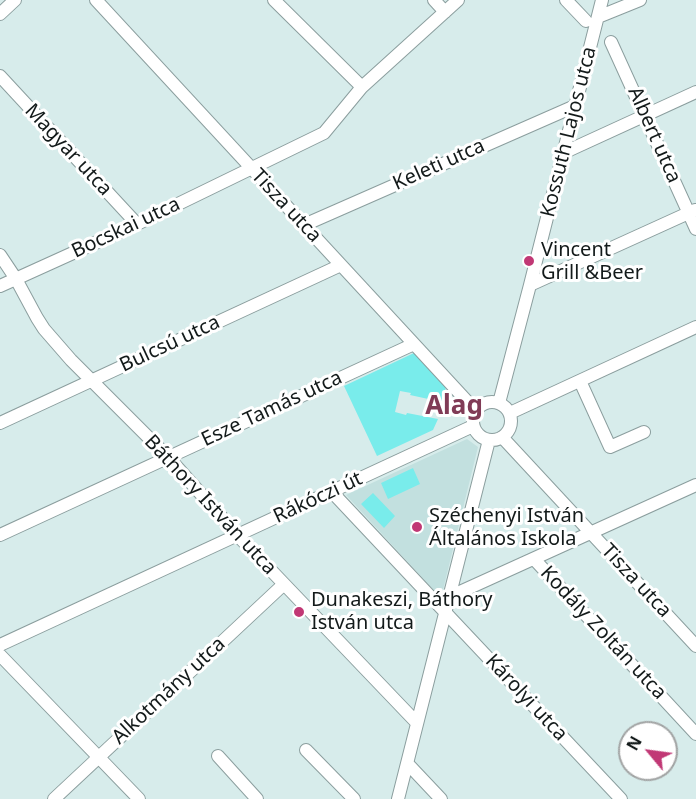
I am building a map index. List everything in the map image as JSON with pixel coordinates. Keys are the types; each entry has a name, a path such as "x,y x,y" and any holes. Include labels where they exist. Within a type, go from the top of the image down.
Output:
{"street":[{"path":"0,14 15,0"},
{"name":"Tisza utca","path":"96,0 476,411"},
{"path":"274,0 362,87"},
{"path":"435,0 445,12"},
{"name":"Bocskai utca","path":"0,286 136,224 324,133 362,87 459,0"},
{"path":"566,0 592,19 640,0"},
{"name":"Kossuth Lajos utca","path":"499,403 575,106 592,19 602,0"},
{"name":"Albert utca","path":"611,42 692,211 696,228"},
{"name":"Magyar utca","path":"0,76 136,224"},
{"path":"563,153 696,92"},
{"name":"Keleti utca","path":"304,225 575,106"},
{"path":"530,285 692,211"},
{"name":"Báthory István utca","path":"0,255 37,318 91,381 168,458 417,723"},
{"name":"Bulcsú utca","path":"0,423 340,265"},
{"path":"510,413 696,327"},
{"name":"Esze Tamás utca","path":"0,535 414,344"},
{"path":"580,381 610,447 644,432"},
{"path":"499,403 510,413 510,429 502,437 489,440 479,435 473,426 473,418 483,404 499,403"},
{"name":"Rákóczi út","path":"1,646 473,426"},
{"name":"Tisza utca","path":"502,437 696,646"},
{"path":"398,799 489,440"},
{"path":"449,597 696,485"},
{"name":"Károlyi utca","path":"332,492 621,799"},
{"name":"Kodály Zoltán utca","path":"534,559 696,734"},
{"name":"Alkotmány utca","path":"54,799 284,584"},
{"path":"1,646 139,799"},
{"path":"306,750 354,799"},
{"path":"218,756 257,799"},
{"path":"407,763 441,799"}],"shaded area":[{"path":"414,353 446,387 442,402 400,391 395,412 438,419 433,430 377,456 344,386"},
{"name":"Széchenyi István Általános Iskola","path":"467,439 478,447 441,598 346,495"},
{"path":"413,468 420,484 388,499 381,483"},
{"path":"373,493 395,516 384,528 361,504"}],"place":[{"name":"Vincent Grill &Beer","path":"529,261"},
{"name":"Széchenyi István Általános Iskola","path":"417,527"},
{"name":"Dunakeszi, Báthory István utca","path":"299,612"}],"district":[{"name":"Alag","path":"454,407"}]}
